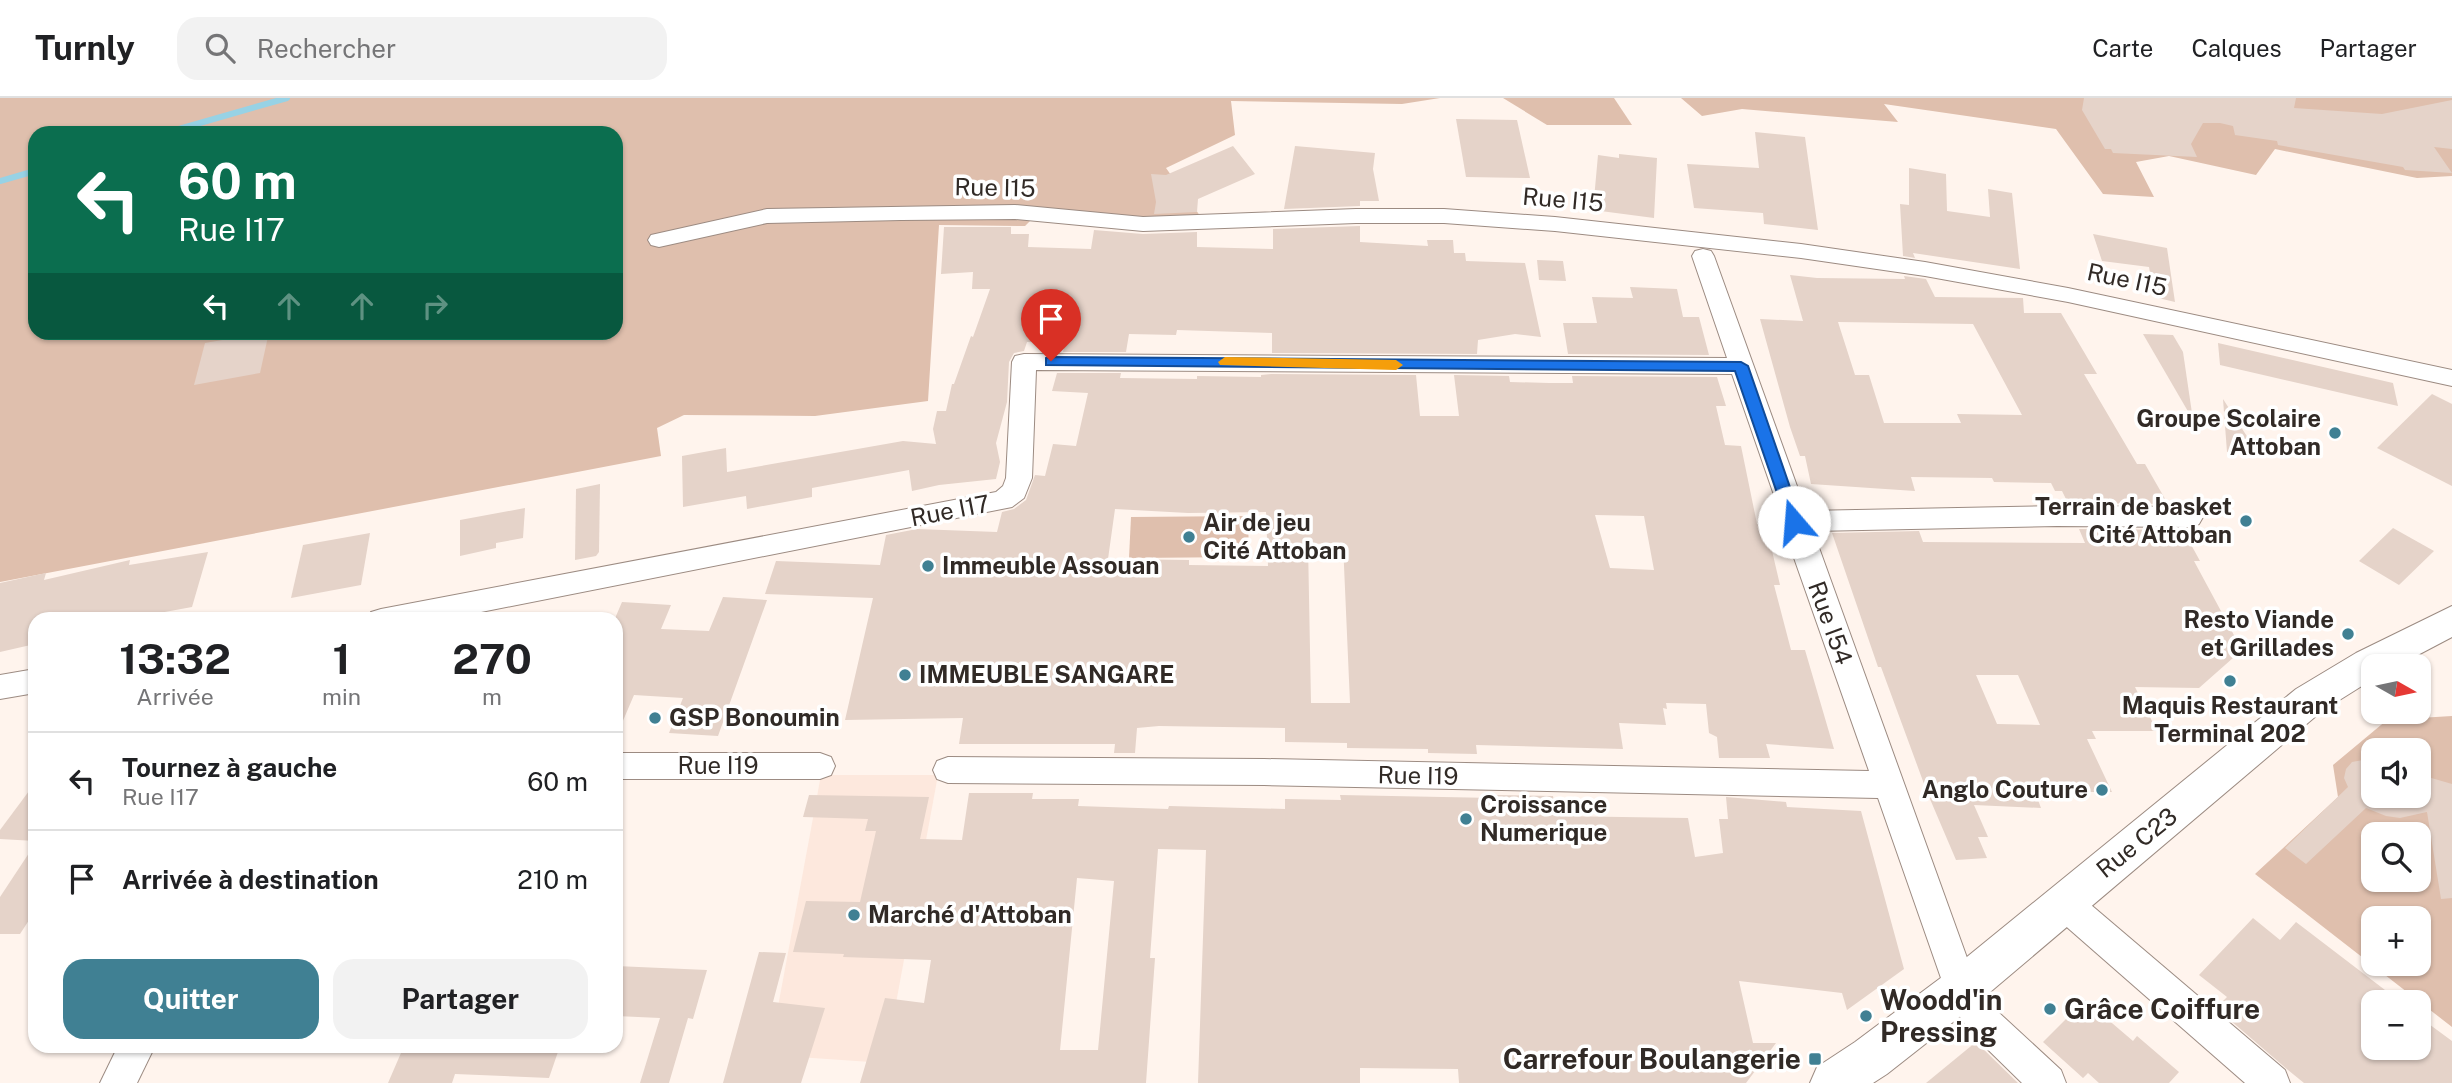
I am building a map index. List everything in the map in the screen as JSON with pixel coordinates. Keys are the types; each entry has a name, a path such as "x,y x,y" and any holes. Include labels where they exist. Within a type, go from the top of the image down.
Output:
{"street":[{"name":"Rue I15","path":"659,240 767,216 901,213 1015,212 1143,224 1356,216 1444,216 1555,224 1801,251 1925,269 2068,295 2452,378"},
{"name":"Rue I54","path":"1703,256 1794,522 1961,989 1984,1022 2048,1083"},
{"name":"Rue I17","path":"422,612 1003,500 1015,491 1019,478 1024,362 1741,366"},
{"path":"1794,522 1927,518 2190,517"},
{"name":"Rue C23","path":"1833,1083 1871,1058 1961,989 2309,700 2369,663 2452,620"},
{"path":"0,687 28,682"},
{"name":"Rue I19","path":"623,766 820,766"},
{"name":"Rue I19","path":"948,770 1264,772 1888,785"},
{"path":"2065,904 2272,1083"},
{"path":"118,1083 133,1053"}],"shaded area":[{"path":"0,98 1440,98 1402,104 1231,101 1235,135 1166,168 1203,220 1040,211 1025,226 939,225 928,401 815,416 684,415 657,428 661,456 0,582"},
{"path":"1503,98 1614,98 1632,125 1547,125"},
{"path":"1681,98 2452,98 2452,176 2417,178 2275,149 2256,175 2169,156 2136,162 2154,197 2103,194 2056,129 1884,104 1898,122 1742,109 1702,116"},
{"name":"Air de jeu Cité Attoban","path":"1248,516 1249,557 1129,558 1131,517"},
{"path":"2452,716 2452,1027 2431,1011 2431,990 2404,990 2386,976 2431,976 2431,906 2361,906 2361,956 2255,874 2338,797 2333,765 2361,742 2361,808 2431,808 2431,738 2365,738 2382,724 2431,724 2431,717"},
{"name":"Marché d'Attoban","path":"821,775 938,775 885,1063 769,1055"}],"building":[{"path":"2084,98 2296,98 2294,108 2382,114 2452,100 2452,149 2434,147 2452,173 2405,170 2403,167 2278,145 2277,141 2235,135 2233,126 2220,123 2203,123 2191,144 2197,157 2113,153 2111,149 2105,149 2082,110"},
{"path":"1456,119 1517,120 1530,178 1466,177"},
{"path":"1755,132 1805,137 1818,230 1764,224 1763,213 1694,208 1687,164 1759,168"},
{"path":"1233,146 1255,174 1198,199 1197,212 1154,214 1156,202 1151,174 1166,175"},
{"path":"1295,146 1375,153 1373,169 1379,201 1360,201 1360,206 1284,209"},
{"path":"1619,154 1657,158 1654,218 1593,210 1598,155 1619,158"},
{"path":"1909,168 1946,174 1947,211 1990,217 1988,189 2012,193 2020,269 1913,253 1915,258 1903,256 1900,204 1909,205"},
{"path":"1360,226 1360,242 1428,246 1427,240 1453,240 1454,253 1465,253 1466,261 1525,263 1541,337 1515,334 1478,340 1477,354 1272,353 1272,333 1177,330 1176,335 1129,334 1126,352 1063,352 1065,343 1027,342 1024,351 1014,353 1009,362 1007,402 996,443 1000,462 996,479 939,485 912,491 909,470 812,488 812,497 747,509 746,496 683,507 682,456 726,448 727,472 903,441 936,444 933,429 937,411 946,411 952,384 990,289 972,289 973,272 941,274 944,227 1011,227 1011,234 1029,234 1028,247 1091,249 1094,230 1143,234 1197,232 1197,247 1273,249 1273,229"},
{"path":"2093,234 2167,248 2175,302 2154,297 2149,267 2102,261"},
{"path":"1537,260 1563,261 1566,281 1539,280"},
{"path":"1790,275 1905,279 1904,276 1926,279 1935,297 2023,298 2024,313 2061,313 2097,374 2084,374 2137,464 2145,464 2168,504 2068,503 2062,491 2055,491 2051,483 1994,482 1992,478 1911,477 1915,491 1811,484 1805,456 1800,456 1790,427 1760,319 1803,321","holes":["1838,322 1973,324 2022,415 1957,414 1961,423 1884,423 1869,375 1855,375"]},
{"path":"1630,287 1677,289 1683,317 1699,317 1709,355 1568,354 1563,323 1597,323 1592,297 1633,298"},
{"path":"2143,334 2173,335 2183,352 2193,420"},
{"path":"222,340 267,340 260,373 194,385 205,343"},
{"path":"2218,343 2393,383 2398,406 2220,365"},
{"path":"1057,373 1121,373 1120,378 1197,379 1197,376 1261,377 1271,374 1416,375 1420,416 1459,416 1454,375 1509,376 1510,382 1549,383 1573,383 1572,376 1717,377 1726,406 1716,406 1725,445 1741,446 1757,524 1766,525 1780,585 1774,585 1791,650 1805,650 1834,749 1766,744 1770,758 1719,758 1717,737 1709,733 1706,704 1666,703 1667,709 1663,708 1666,725 1619,723 1623,749 1476,745 1477,754 1428,753 1428,749 1347,748 1347,743 1285,742 1285,728 1159,726 1137,728 1135,753 1114,753 1115,744 959,744 963,718 845,720 873,598 765,594 776,561 880,565 886,535 917,529 997,532 1002,512 1014,509 1026,500 1035,475 1045,476 1053,444 1076,446 1088,393 1052,391","holes":["1115,509 1188,513 1266,512 1268,566 1189,565 1189,560 1108,559","1595,515 1644,516 1654,570 1610,568","1343,543 1350,703 1311,703 1308,544"]},
{"path":"2432,394 2452,404 2452,486 2377,448"},
{"path":"2223,399 2257,452 2227,452"},
{"path":"600,484 599,552 596,556 575,560 576,489"},
{"path":"525,508 523,538 496,543 496,548 460,556 460,520"},
{"path":"2393,528 2434,551 2399,585 2359,561"},
{"path":"2079,529 2183,530 2200,561 2194,561 2242,650 2199,688 2135,687 2157,731 2092,731 2096,739 2087,739 2112,792 2035,792 2041,808 1974,805 1988,837 1978,837 1987,858 1956,860 1927,792 1881,667 1878,667 1832,533 1919,531 1923,542 2085,543","holes":["1976,675 2018,675 2040,725 1997,724"]},
{"path":"370,533 361,585 291,598 303,545"},
{"path":"208,552 192,607 165,612 28,612 28,646 0,652 0,583 46,573 44,580 130,560 129,565"},
{"path":"723,597 767,600 718,736 669,733 683,698 634,695 623,721 623,612 618,612 622,602 671,605 661,629 709,631"},
{"path":"2361,760 2361,808 2366,808 2306,864 2285,848 2348,787 2344,778 2346,769 2352,762"},
{"path":"2431,778 2452,784 2452,898 2441,899 2431,822 2429,822 2427,812 2400,818 2366,808 2431,808"},
{"path":"28,792 28,841 0,839 0,830"},
{"path":"969,793 1033,793 1032,799 1079,799 1078,806 1168,809 1169,806 1285,809 1285,799 1341,800 1340,795 1494,798 1494,795 1553,796 1556,816 1688,818 1695,857 1723,853 1719,819 1728,819 1726,797 1786,802 1787,807 1861,811 1904,969 1847,1010 1842,993 1739,981 1753,1043 1776,1043 1746,1083 1459,1083 1458,1069 1360,1068 1360,1083 1198,1083 1206,850 1158,849 1150,958 1155,958 1146,1083 860,1083 885,998 924,1003 931,960 793,952 806,901 860,902 876,831 865,831 868,819 803,817 809,795 929,797 920,839 962,840","holes":["1077,878 1114,881 1098,1050 1060,1050"]},
{"path":"28,855 28,922 20,934 0,934 0,897"},
{"path":"2253,918 2280,940 2296,922 2361,972 2361,976 2367,976 2385,990 2361,990 2361,1060 2431,1060 2431,1026 2452,1041 2452,1083 2304,1083 2216,1008 2227,997 2199,975"},
{"path":"759,952 786,953 773,1002 825,1008 801,1083 723,1083"},
{"path":"623,966 707,970 693,1019 688,1018 669,1083 640,1083 660,1018 623,1016"},
{"path":"2085,1000 2133,1041 2137,1036 2179,1072 2169,1083 2099,1083 2088,1073 2083,1078 2043,1042"},
{"path":"1976,1042 2018,1083 1926,1083"},
{"path":"401,1053 558,1053 549,1078 455,1074 452,1083 388,1083"}],"waterway":[{"path":"189,126 287,98"},
{"path":"0,181 28,173"}],"slow traffic":[{"path":"1225,362 1396,365"}],"place":[{"name":"Groupe Scolaire Attoban","path":"2335,433"},
{"name":"Terrain de basket Cité Attoban","path":"2246,521"},
{"name":"Air de jeu Cité Attoban","path":"1189,537"},
{"name":"Immeuble Assouan","path":"928,566"},
{"name":"Resto Viande et Grillades","path":"2348,634"},
{"name":"IMMEUBLE SANGARE","path":"905,675"},
{"name":"Maquis Restaurant Terminal 202","path":"2230,681"},
{"name":"GSP Bonoumin","path":"655,718"},
{"name":"Anglo Couture","path":"2102,790"},
{"name":"Croissance Numerique","path":"1466,819"},
{"name":"Marché d'Attoban","path":"854,915"},
{"name":"Grâce Coiffure","path":"2050,1009"},
{"name":"Woodd'in Pressing","path":"1866,1016"},
{"name":"Carrefour Boulangerie","path":"1815,1059"}],"route":[{"path":"1051,361 1741,366 1794,522"}]}
